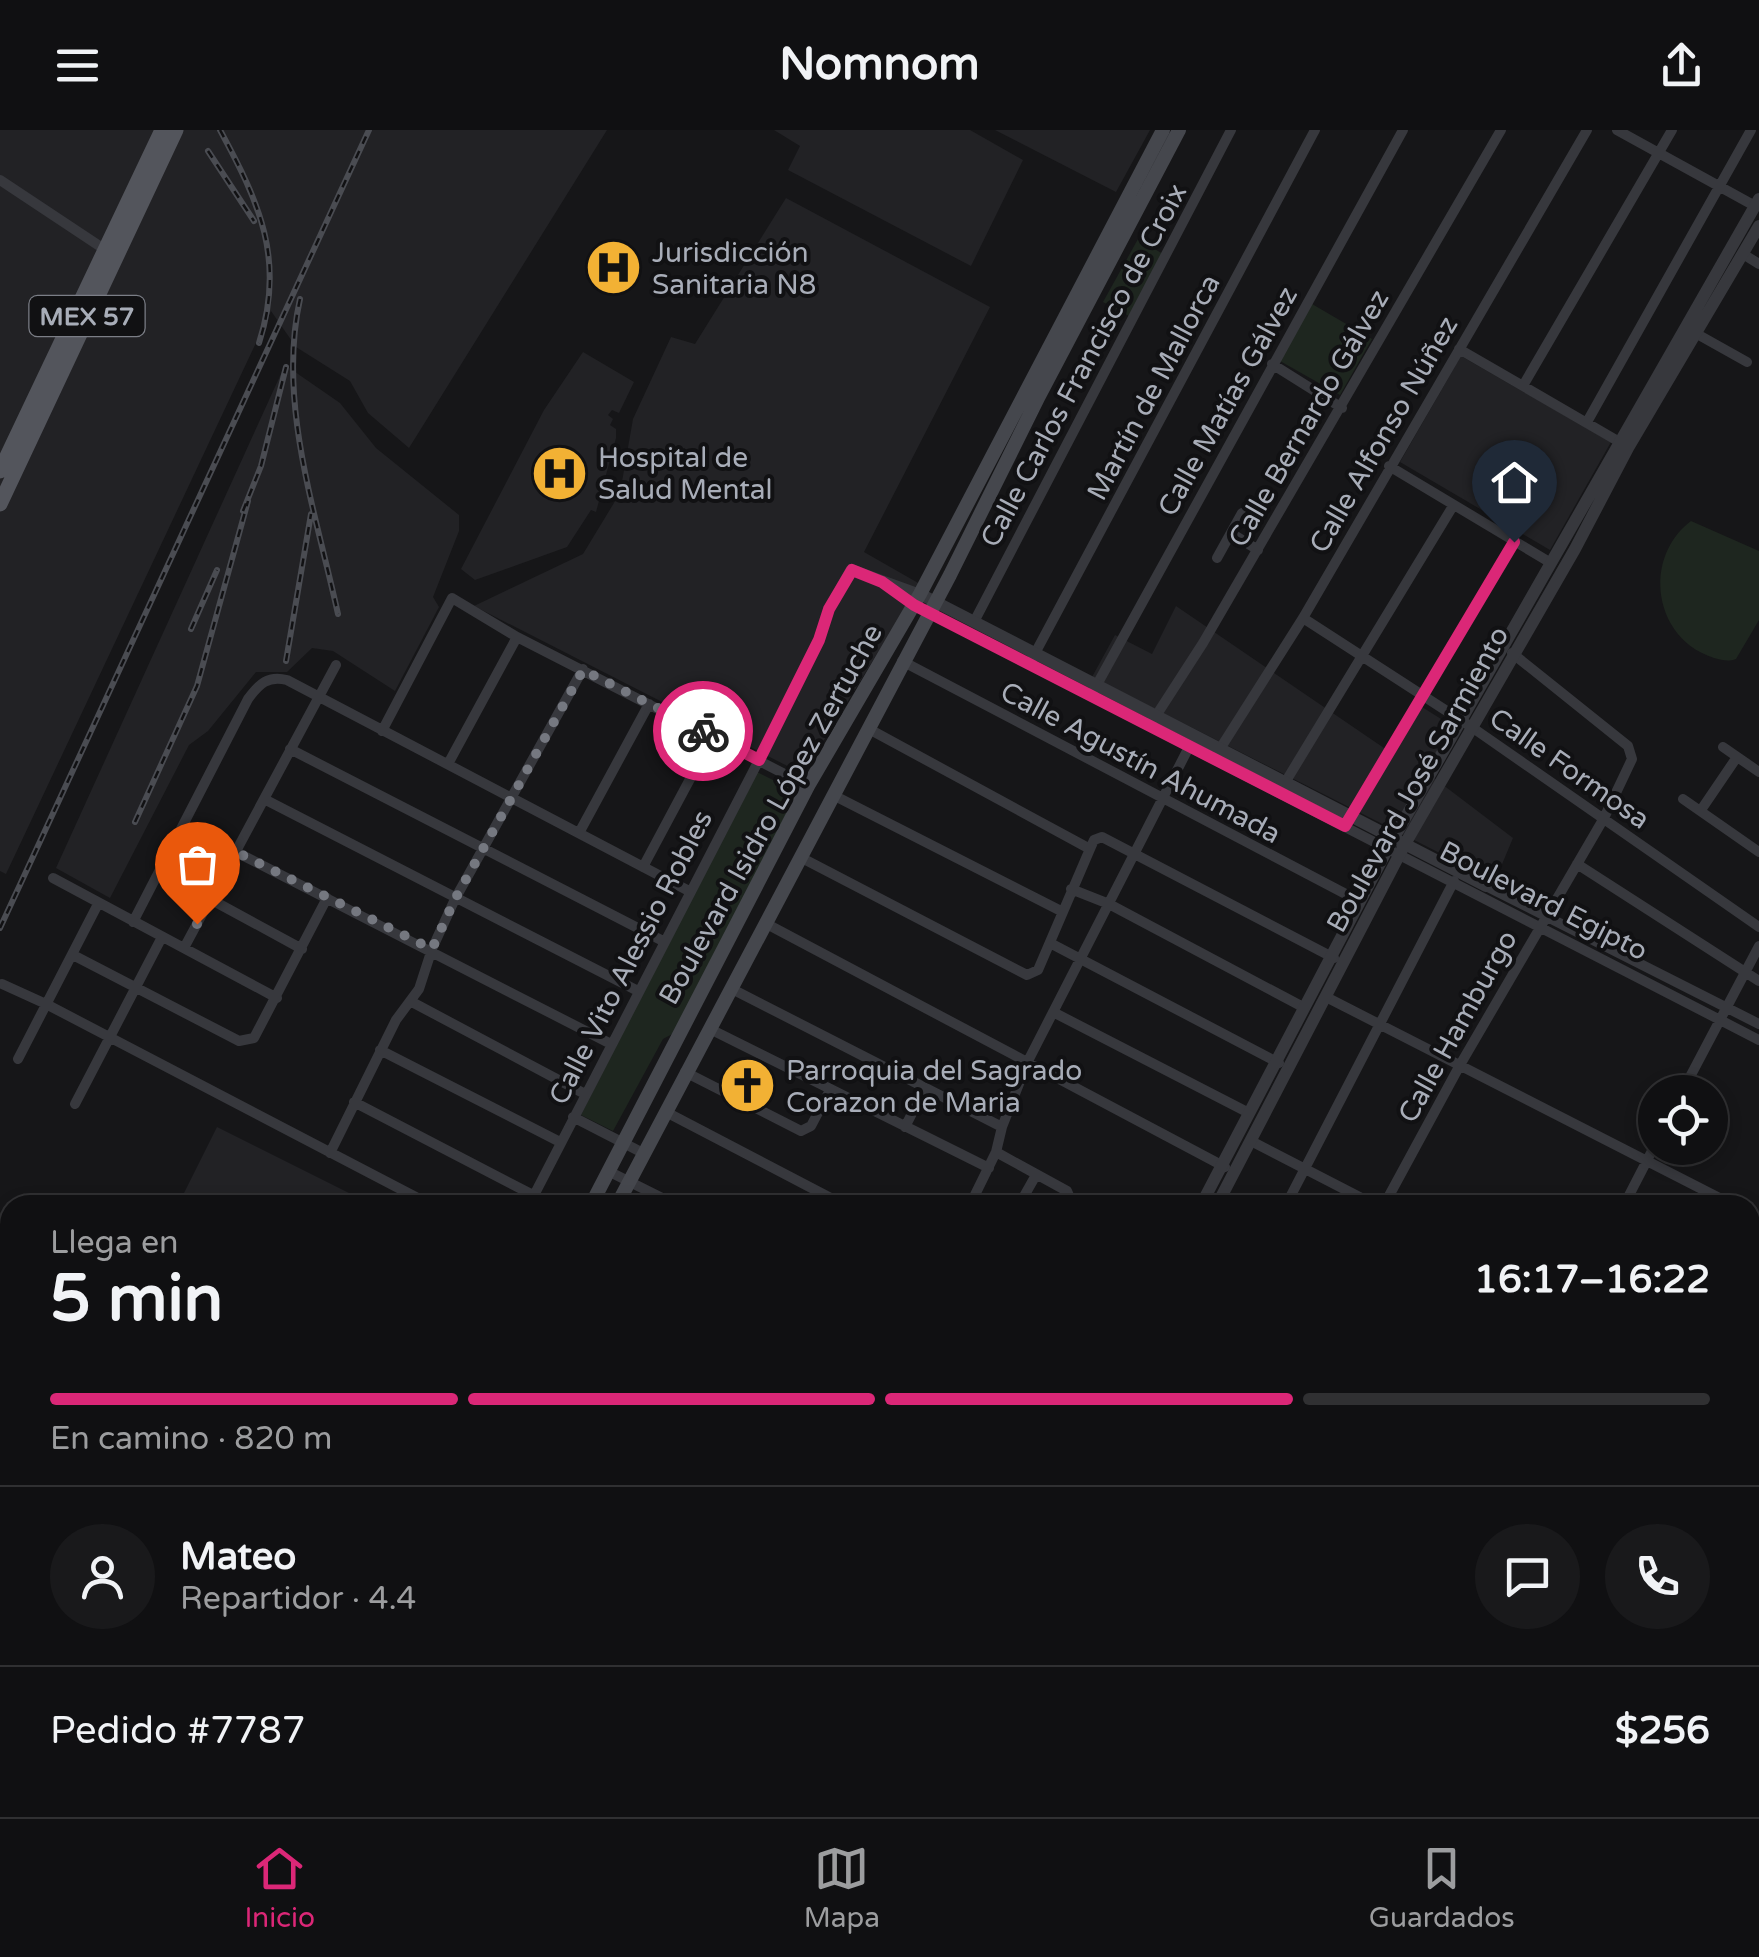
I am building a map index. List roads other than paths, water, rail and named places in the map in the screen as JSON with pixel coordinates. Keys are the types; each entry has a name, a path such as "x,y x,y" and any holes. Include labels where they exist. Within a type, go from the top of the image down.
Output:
{"main road":[{"name":"MEX 57","path":"0,504 162,130"},
{"name":"MEX 57","path":"0,471 176,130"},
{"name":"Boulevard Isidro López Zertuche","path":"622,1195 869,729 925,603 1164,130"},
{"name":"Boulevard Isidro López Zertuche","path":"595,1195 808,786 925,603 1179,130"}],"street":[{"name":"Calle Carlos Francisco de Croix","path":"974,620 1231,130"},
{"name":"Martín de Mallorca","path":"1033,658 1315,130"},
{"name":"Calle Matías Gálvez","path":"1094,690 1403,130"},
{"name":"Calle Bernardo Gálvez","path":"1153,721 1342,408 1501,130"},
{"name":"Calle Alfonso Núñez","path":"1217,754 1303,618 1588,130"},
{"path":"1617,130 1718,186 1757,202"},
{"path":"1524,384 1672,130"},
{"path":"1586,422 1750,130"},
{"path":"0,180 110,253"},
{"name":"Boulevard José Sarmiento","path":"1208,1195 1251,1141 1303,1007 1359,901 1397,846 1467,725 1757,202"},
{"name":"Boulevard José Sarmiento","path":"1509,651 1552,562 1623,444 1697,334 1759,226"},
{"path":"1743,254 1759,264"},
{"path":"1697,334 1747,362"},
{"path":"1459,349 1623,444"},
{"path":"1272,364 1342,408"},
{"path":"1389,466 1552,562"},
{"path":"1282,787 1453,506"},
{"path":"1217,558 1242,513"},
{"path":"1231,533 1258,550"},
{"path":"1348,822 1514,542"},
{"name":"Boulevard Egipto","path":"852,570 925,603 1348,822 1486,886 1759,1040"},
{"name":"Calle Vito Alessio Robles","path":"534,1195 759,760 819,640 829,609 852,570"},
{"path":"382,731 452,598 516,636 808,786"},
{"name":"Boulevard Egipto","path":"925,603 974,620 1033,658"},
{"name":"Calle Formosa","path":"1303,618 1467,725 1759,927"},
{"path":"448,764 516,636"},
{"name":"Calle Hamburgo","path":"1389,1195 1630,766 1632,752 1509,651"},
{"name":"Calle Agustín Ahumada","path":"902,661 1359,901"},
{"path":"184,948 336,665"},
{"path":"330,1154 380,1050 419,989 455,899 583,670"},
{"path":"133,922 235,722 258,686 269,679 287,680 688,891"},
{"path":"580,833 648,704"},
{"name":"Boulevard Egipto","path":"1153,721 1189,748 1217,754"},
{"path":"869,729 1092,844"},
{"path":"644,867 713,736"},
{"path":"1722,747 1759,772"},
{"path":"975,1195 996,1152 1028,1061 1189,748"},
{"path":"290,749 663,941"},
{"path":"1702,810 1737,757"},
{"path":"833,795 1061,911"},
{"path":"264,799 638,991"},
{"path":"1683,799 1759,852"},
{"path":"800,858 1027,975 1038,970 1092,844 1102,837 1343,964"},
{"name":"Boulevard Egipto","path":"1397,846 1454,881 1759,1024"},
{"name":"Boulevard José Sarmiento","path":"1220,1195 1249,1113 1326,997 1397,846"},
{"path":"236,852 611,1044"},
{"path":"1577,864 1759,981"},
{"path":"54,878 277,998"},
{"path":"1291,1195 1454,881"},
{"path":"1072,889 1108,904 1303,1007"},
{"path":"72,956 239,1041 254,1038 327,898"},
{"path":"210,900 302,949"},
{"path":"18,1059 98,904"},
{"path":"766,923 1228,1169"},
{"path":"74,1104 162,937"},
{"path":"1050,943 1283,1065"},
{"path":"1691,1075 1759,946"},
{"path":"2,984 411,1195"},
{"path":"732,989 1002,1128"},
{"path":"1326,997 1638,1155"},
{"path":"410,1001 584,1094"},
{"path":"1053,1012 1249,1113"},
{"path":"710,1028 989,1168"},
{"path":"380,1050 560,1142"},
{"path":"685,1072 801,1131 811,1126 830,1090"},
{"path":"905,1127 925,1088"},
{"path":"354,1102 522,1195"},
{"path":"666,1112 825,1195"},
{"path":"573,1117 643,1153"},
{"path":"1251,1141 1354,1195"},
{"path":"996,1152 1068,1195"},
{"path":"1629,1195 1644,1165"},
{"path":"1657,1165 1714,1195"},
{"path":"608,1171 657,1195"},
{"path":"1025,1195 1036,1175"}],"railway":[{"path":"220,130 257,207 269,258 267,313 259,343"},
{"path":"0,928 369,130"},
{"path":"208,151 254,221"},
{"path":"300,299 294,338 296,417 338,614"},
{"path":"243,511 261,466 286,367"},
{"path":"135,822 197,686 248,501"},
{"path":"286,661 311,514"},
{"path":"191,629 217,570"}],"place":[{"name":"Jurisdicción Sanitaria N8","path":"613,268"},
{"name":"Hospital de Salud Mental","path":"559,473"},
{"name":"Parroquia del Sagrado Corazon de Maria","path":"747,1086"}]}
